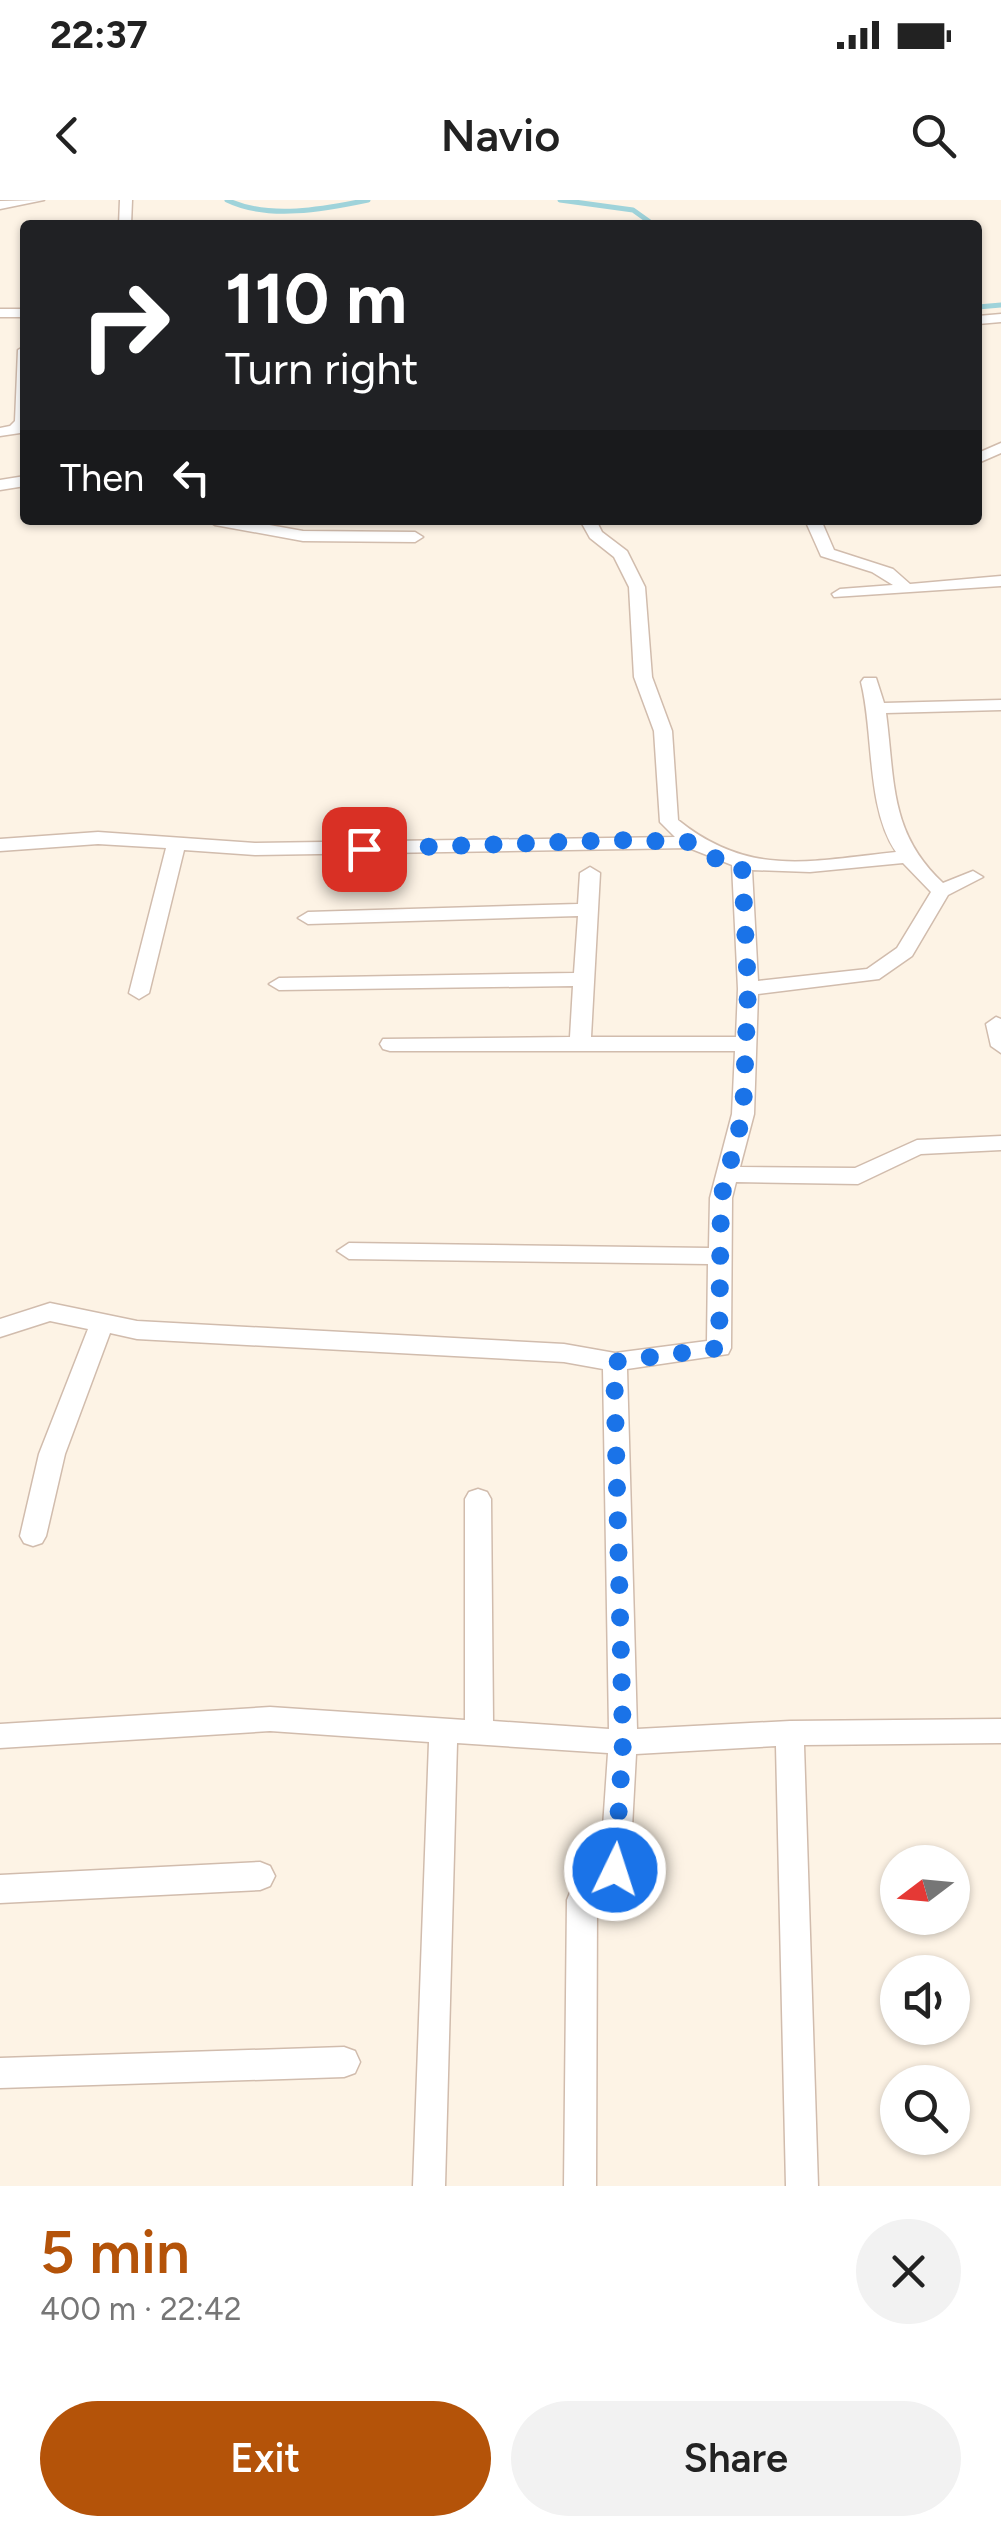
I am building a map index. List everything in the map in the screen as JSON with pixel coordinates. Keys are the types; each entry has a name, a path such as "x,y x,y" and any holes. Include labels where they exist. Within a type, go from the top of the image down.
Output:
{"street":[{"path":"0,205 38,200"},
{"path":"242,525 303,536 415,537"},
{"path":"591,525 596,535 621,554 638,587 643,676 663,731 669,822 689,842 714,858 742,865 782,868 904,857"},
{"path":"815,525 827,552 884,568 904,586"},
{"path":"840,594 1001,580"},
{"path":"870,682 878,708 888,817 904,857 941,891"},
{"path":"878,708 1001,705"},
{"path":"0,846 98,838 176,845 382,849 618,840 689,842"},
{"path":"139,993 176,845"},
{"path":"0,1328 50,1312 137,1330 564,1352 614,1362 719,1348 721,1198 743,1114 748,989 742,865"},
{"path":"580,1044 590,874"},
{"path":"748,989 872,975 905,952 941,891 973,877"},
{"path":"308,918 588,910"},
{"path":"279,984 584,978"},
{"path":"390,1044 746,1044"},
{"path":"728,1174 858,1176 917,1147 1001,1142"},
{"path":"349,1251 720,1256"},
{"path":"33,1536 52,1454 102,1322"},
{"path":"580,2186 597,1901 623,1742 614,1362"},
{"path":"478,1499 479,1733"},
{"path":"0,1736 270,1719 623,1742 790,1733 1001,1731"},
{"path":"429,2186 443,1731"},
{"path":"790,1733 802,2186"},
{"path":"0,1889 260,1876"},
{"path":"0,2074 344,2062"}],"waterway":[{"path":"227,200 278,211 368,200"},
{"path":"560,200 633,210 647,220"},
{"path":"982,307 1001,305"}],"route":[{"path":"364,849 618,840 689,842 714,858 742,865 748,989 743,1114 721,1198 719,1348 614,1362 623,1742 615,1870"}]}
